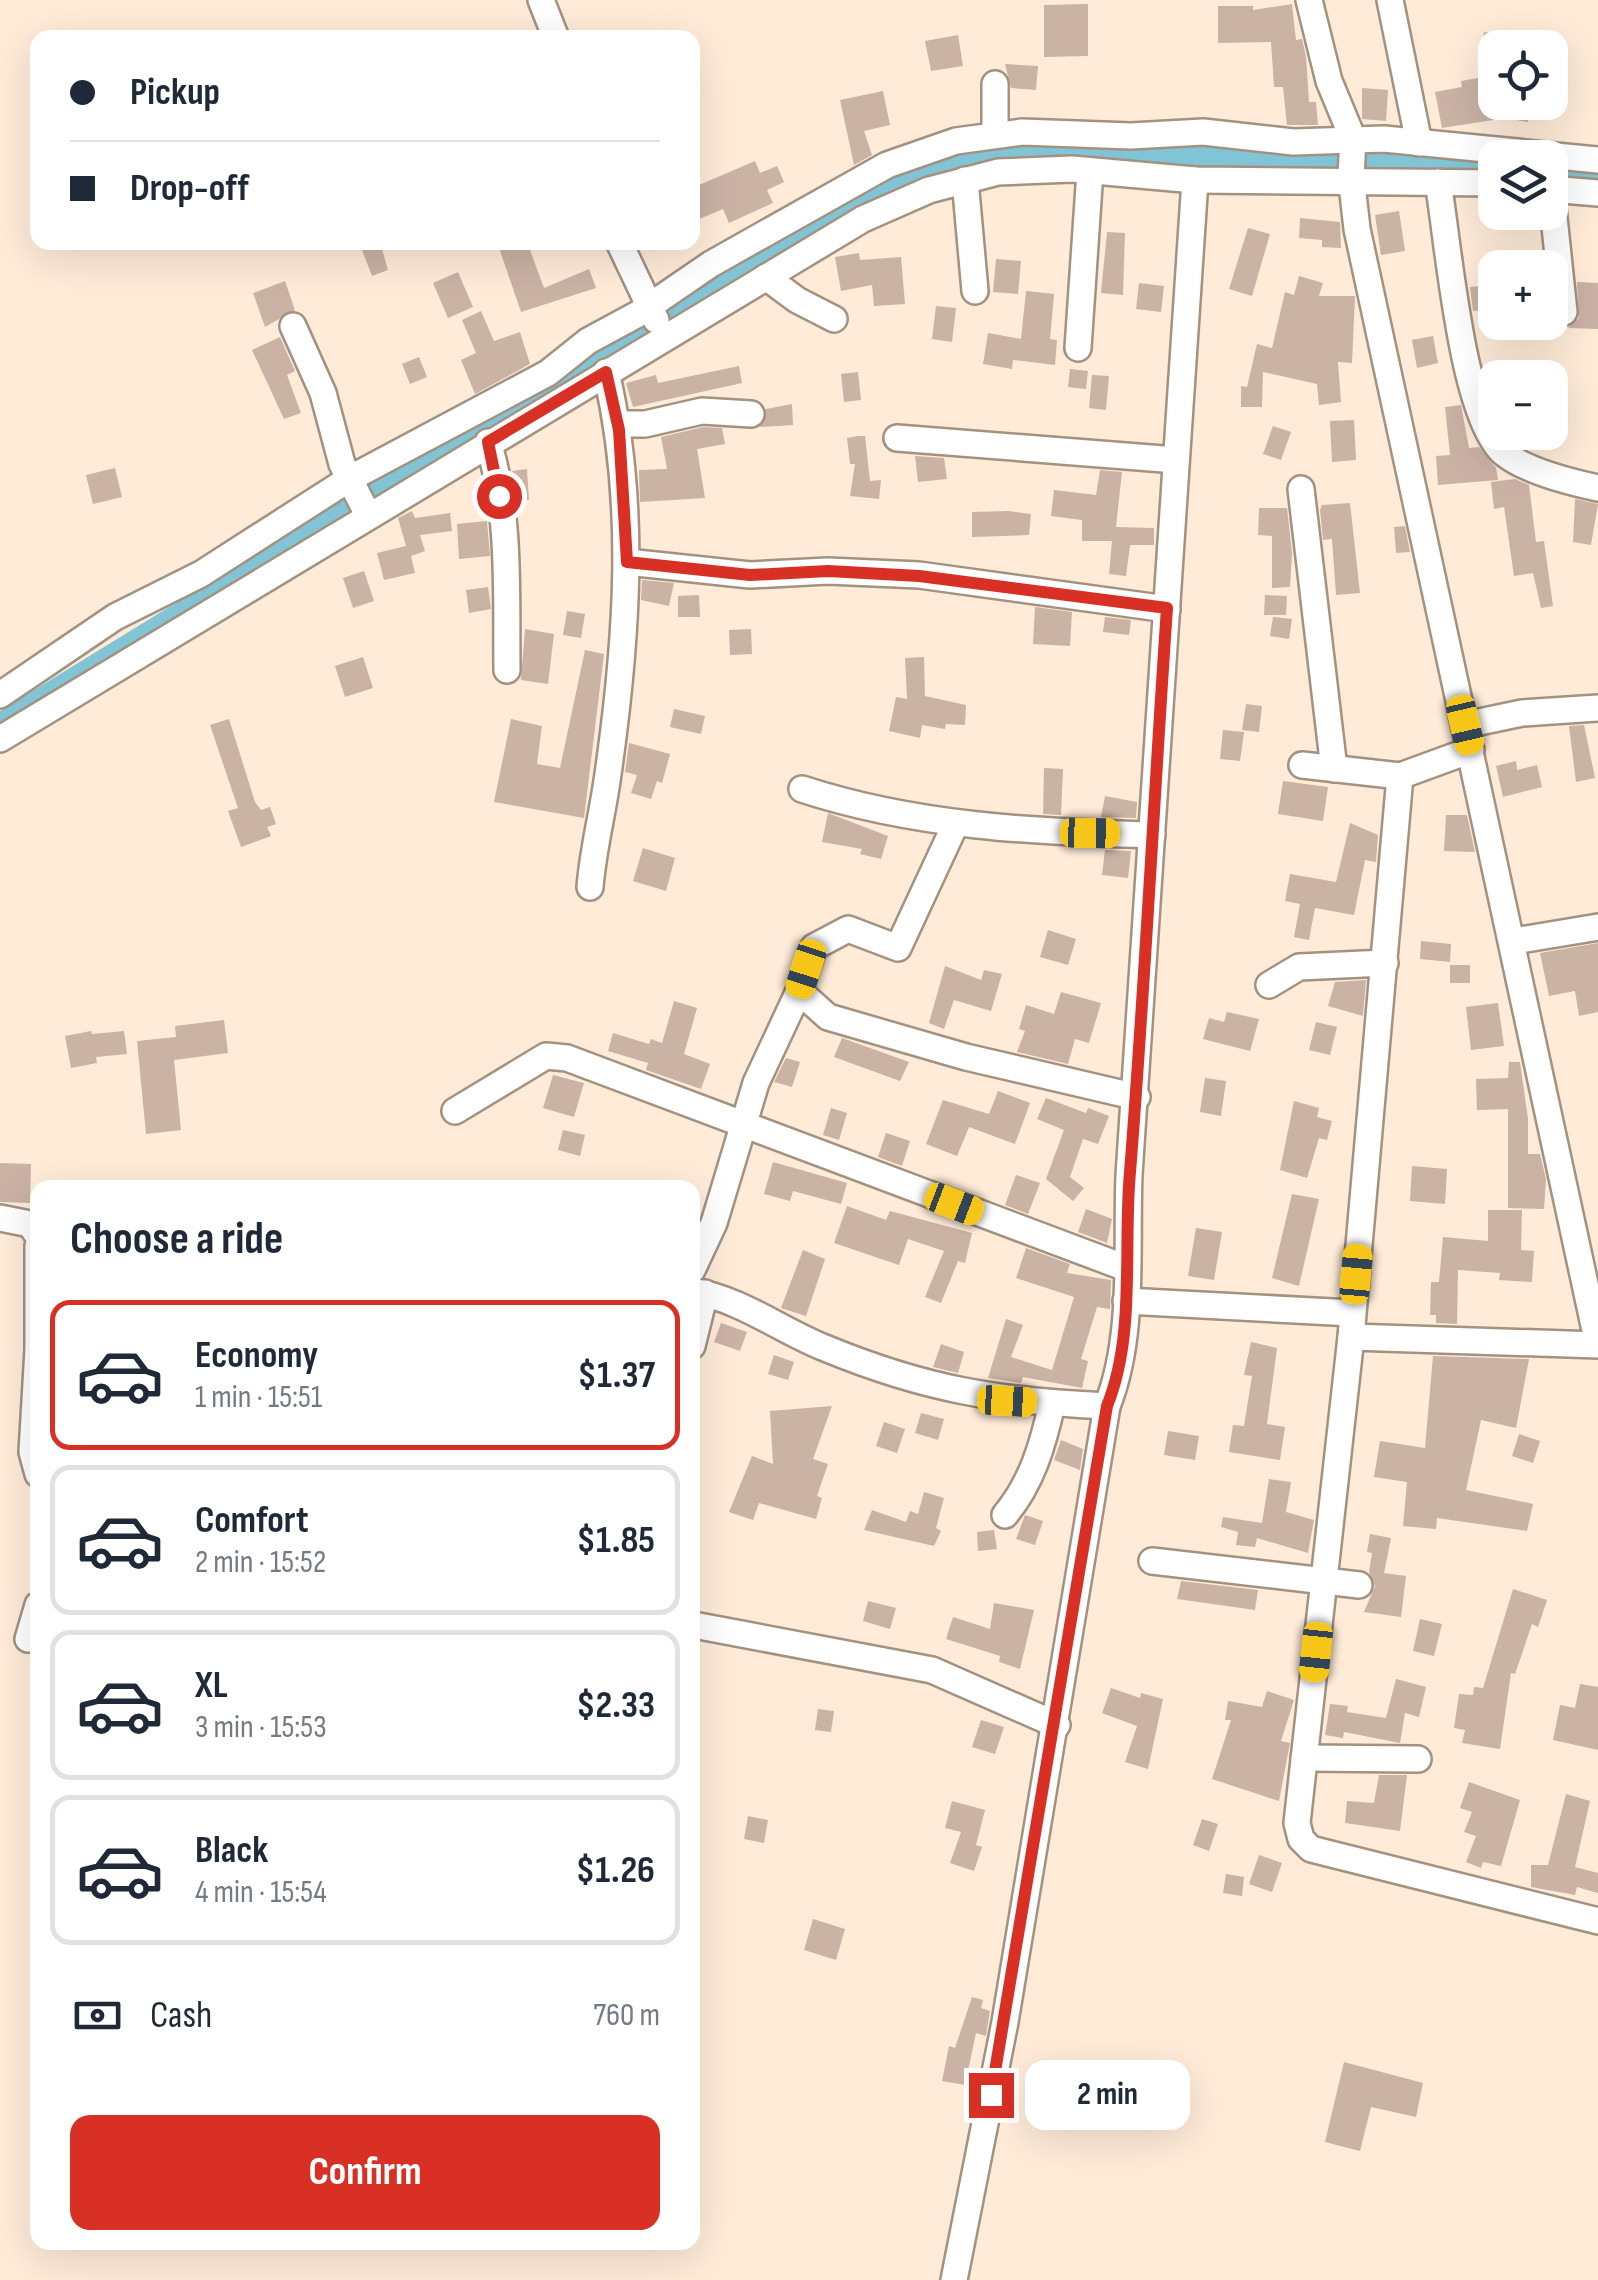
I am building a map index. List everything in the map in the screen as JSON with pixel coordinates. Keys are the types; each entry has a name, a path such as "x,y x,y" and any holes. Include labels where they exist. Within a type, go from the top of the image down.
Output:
{"street":[{"path":"541,0 553,30"},
{"path":"1141,1302 1352,1325 1598,1344 1358,229 1352,162 1310,0"},
{"path":"1390,0 1419,143"},
{"path":"994,84 995,136"},
{"path":"0,695 115,617 217,564 488,442 606,372 711,264 887,165 956,141 995,136 1203,132 1293,142 1352,162 1438,182 1478,183"},
{"path":"0,739 548,373 588,341 657,322 766,277 863,219 929,190 998,172 1090,171 1195,180 1352,162 1419,143 1598,160"},
{"path":"1078,348 1090,171"},
{"path":"966,180 975,291"},
{"path":"954,2280 1056,1724 1107,1406 1141,1302 1126,1268 1195,180"},
{"path":"1438,182 1473,396 1484,430 1505,455 1598,488"},
{"path":"1568,197 1598,193"},
{"path":"623,250 657,322"},
{"path":"766,277 797,300 834,319"},
{"path":"293,326 323,393 330,428 359,498"},
{"path":"590,887 608,776 627,562 618,424 606,372"},
{"path":"618,424 645,424 702,411 751,414"},
{"path":"896,438 1176,460"},
{"path":"488,442 495,466 506,556 507,670"},
{"path":"1301,489 1334,768"},
{"path":"627,562 750,575 828,571 919,576 1167,608"},
{"path":"1302,765 1400,776 1468,737 1522,713 1598,708"},
{"path":"1400,776 1352,1325 1297,1823 1300,1839 1311,1848 1598,1921"},
{"path":"802,789 956,823 1030,832 1152,834"},
{"path":"700,1253 747,1126 756,1082 799,991 814,947 848,929 898,948 956,823"},
{"path":"1514,941 1598,927"},
{"path":"1269,984 1299,967 1385,963"},
{"path":"799,991 828,1017 966,1057 1137,1097"},
{"path":"455,1111 546,1056 567,1058 1126,1268"},
{"path":"0,1218 30,1224"},
{"path":"700,1292 766,1317 822,1347 943,1390 1052,1404 1107,1406"},
{"path":"1005,1515 1041,1452 1052,1404"},
{"path":"1152,1561 1359,1585"},
{"path":"700,1626 932,1670 1056,1724"},
{"path":"28,1639 30,1632"},
{"path":"1304,1758 1418,1758"}],"building":[{"path":"1088,4 1088,56 1044,57 1044,5"},
{"path":"1292,4 1296,40 1302,39 1306,56 1309,102 1316,102 1318,125 1287,125 1283,87 1274,87 1271,42 1218,43 1218,6 1253,6 1253,10"},
{"path":"958,35 963,66 931,71 925,41"},
{"path":"1005,64 1038,66 1036,90 1011,88"},
{"path":"1478,78 1478,120 1493,120 1442,128 1435,92 1462,87 1461,81"},
{"path":"1362,88 1388,90 1386,121 1362,119"},
{"path":"883,91 890,125 864,131 872,155 854,165 840,100"},
{"path":"755,161 760,173 777,166 784,182 767,190 773,203 729,223 723,209 700,219 700,185"},
{"path":"1399,211 1405,251 1381,255 1375,215"},
{"path":"1300,218 1340,222 1341,248 1322,247 1322,240 1299,238"},
{"path":"1248,228 1270,234 1252,296 1229,289"},
{"path":"1107,232 1125,233 1123,295 1101,293"},
{"path":"362,250 382,250 388,270 372,276"},
{"path":"500,250 530,250 544,288 589,269 596,288 521,312"},
{"path":"859,253 860,260 901,257 905,304 874,306 872,285 841,291 835,257"},
{"path":"996,259 1021,261 1018,294 993,292"},
{"path":"458,272 473,307 448,318 433,283"},
{"path":"1299,276 1323,283 1319,296 1355,296 1352,363 1338,362 1341,402 1319,405 1317,384 1263,372 1262,407 1241,407 1241,386 1247,387 1257,344 1272,348 1285,292 1294,295"},
{"path":"285,281 295,310 265,327 253,293"},
{"path":"1577,282 1598,283 1598,329 1568,328 1579,318"},
{"path":"1139,283 1164,286 1161,312 1136,309"},
{"path":"1478,286 1478,310 1473,311 1470,287"},
{"path":"1026,291 1054,294 1050,339 1057,340 1055,365 1013,360 1012,369 983,364 988,333 1021,339"},
{"path":"936,306 956,308 952,342 932,339"},
{"path":"481,311 494,341 520,332 530,364 475,394 461,360 476,353 462,320"},
{"path":"1433,336 1438,363 1417,368 1412,340"},
{"path":"280,337 295,371 287,375 301,413 284,419 252,350"},
{"path":"419,357 427,377 410,384 402,364"},
{"path":"739,366 742,383 633,407 626,383 656,375 658,383"},
{"path":"1070,369 1088,371 1086,389 1068,387"},
{"path":"858,372 861,400 844,402 841,374"},
{"path":"1092,375 1109,376 1106,410 1089,408"},
{"path":"792,404 793,425 760,427 766,409"},
{"path":"1461,405 1469,448 1481,450 1496,468 1498,480 1438,485 1436,456 1450,455 1445,407"},
{"path":"1354,420 1356,460 1332,462 1330,421"},
{"path":"1273,426 1291,432 1281,460 1263,454"},
{"path":"703,427 722,428 725,444 697,449 705,498 640,502 639,470 667,469 661,437"},
{"path":"865,436 870,481 881,480 879,499 850,496 855,464 850,464 847,438"},
{"path":"915,456 944,458 947,479 918,482"},
{"path":"115,468 122,497 93,504 86,475"},
{"path":"527,469 529,500 517,501 512,471"},
{"path":"1100,470 1122,472 1116,527 1154,528 1154,545 1130,545 1126,576 1109,574 1112,541 1082,541 1082,520 1051,516 1054,490 1096,495"},
{"path":"1515,479 1529,485 1536,542 1544,541 1553,606 1541,608 1533,573 1514,576 1504,507 1494,509 1491,482"},
{"path":"1575,499 1598,504 1591,545 1573,542"},
{"path":"1350,503 1360,593 1336,595 1332,539 1323,540 1320,510 1322,505"},
{"path":"1259,508 1287,508 1292,553 1290,587 1272,588 1272,536 1258,535"},
{"path":"412,511 415,518 450,513 452,531 420,535 425,551 411,556 415,573 384,580 377,553 406,546 398,518"},
{"path":"972,512 1031,514 1029,535 972,537"},
{"path":"487,521 490,556 459,559 457,524"},
{"path":"1405,526 1410,552 1396,553 1394,527"},
{"path":"364,571 374,601 353,608 343,578"},
{"path":"642,580 674,583 669,606 641,600"},
{"path":"488,587 491,609 469,613 466,590"},
{"path":"699,595 700,617 678,617 678,596"},
{"path":"1265,595 1287,596 1286,615 1264,615"},
{"path":"1035,607 1072,612 1070,646 1033,644"},
{"path":"567,611 585,614 581,638 563,635"},
{"path":"1105,617 1131,620 1129,635 1103,632"},
{"path":"1273,617 1292,619 1289,639 1270,636"},
{"path":"525,629 554,634 548,684 521,680"},
{"path":"751,629 752,654 730,655 729,630"},
{"path":"585,650 604,654 584,818 494,802 511,719 542,726 537,764 560,768"},
{"path":"363,657 373,688 345,697 335,666"},
{"path":"924,657 925,696 966,705 965,725 946,724 945,729 922,725 920,738 889,731 896,697 907,699 905,658"},
{"path":"1246,704 1262,706 1259,732 1242,730"},
{"path":"674,709 705,716 701,734 670,727"},
{"path":"229,719 255,802 261,810 270,807 276,824 267,827 271,836 241,847 228,811 238,808 210,725"},
{"path":"1584,725 1595,778 1576,782 1569,726"},
{"path":"1223,730 1244,732 1240,761 1220,759"},
{"path":"629,743 670,754 662,783 657,781 651,799 631,793 637,775 625,772"},
{"path":"1516,761 1517,770 1537,765 1542,787 1503,797 1496,766"},
{"path":"1044,768 1063,769 1061,815 1043,814"},
{"path":"1283,781 1328,787 1323,821 1278,814"},
{"path":"1105,796 1137,802 1136,818 1101,817"},
{"path":"828,813 888,836 881,859 860,854 862,849 822,842"},
{"path":"1446,815 1467,815 1475,852 1444,851"},
{"path":"1350,823 1378,835 1376,862 1365,860 1354,915 1315,908 1309,940 1294,937 1300,904 1285,901 1290,874 1336,882"},
{"path":"643,848 675,858 666,891 633,881"},
{"path":"1105,850 1131,851 1128,878 1102,875"},
{"path":"1048,930 1076,939 1068,965 1040,957"},
{"path":"1421,941 1451,944 1450,962 1420,959"},
{"path":"1598,943 1598,1012 1579,1016 1575,991 1549,996 1540,953"},
{"path":"1450,965 1470,965 1470,983 1450,983"},
{"path":"945,966 981,980 984,970 1002,974 991,1011 954,1000 944,1029 929,1023"},
{"path":"1366,980 1363,1016 1328,1006 1335,982"},
{"path":"1061,992 1101,1003 1089,1043 1075,1039 1068,1064 1017,1052 1025,1031 1019,1029 1026,1005 1054,1014"},
{"path":"674,1001 697,1008 684,1054 710,1064 701,1089 646,1070 648,1063 608,1051 613,1033 649,1044 651,1039 662,1043"},
{"path":"1498,1003 1504,1046 1471,1050 1466,1007"},
{"path":"1227,1012 1259,1019 1250,1051 1203,1039 1209,1018 1224,1022"},
{"path":"224,1020 228,1053 174,1060 181,1130 146,1134 137,1041 176,1037 175,1026"},
{"path":"1316,1022 1337,1027 1330,1055 1309,1050"},
{"path":"124,1031 127,1054 96,1057 97,1063 71,1068 65,1036"},
{"path":"842,1038 909,1062 900,1081 834,1057"},
{"path":"786,1058 800,1062 792,1087 774,1082"},
{"path":"1509,1062 1520,1062 1528,1119 1528,1154 1540,1154 1546,1179 1544,1209 1508,1208 1508,1109 1477,1110 1476,1079 1508,1078"},
{"path":"553,1075 584,1083 574,1117 543,1108"},
{"path":"1205,1078 1226,1081 1221,1116 1200,1112"},
{"path":"998,1091 1030,1103 1015,1144 969,1127 957,1156 926,1144 943,1100 989,1114"},
{"path":"1046,1098 1086,1113 1088,1108 1109,1116 1098,1144 1083,1139 1070,1177 1084,1188 1073,1201 1046,1179 1064,1130 1037,1119"},
{"path":"1294,1101 1319,1108 1317,1117 1332,1121 1327,1140 1319,1138 1307,1178 1280,1170"},
{"path":"831,1108 847,1113 839,1140 823,1135"},
{"path":"563,1130 585,1135 580,1156 558,1150"},
{"path":"886,1133 910,1141 902,1166 878,1157"},
{"path":"773,1162 847,1183 841,1204 793,1191 790,1201 764,1194"},
{"path":"0,1163 31,1164 30,1203 0,1202"},
{"path":"1412,1166 1447,1169 1445,1204 1410,1201"},
{"path":"1016,1175 1040,1183 1028,1214 1005,1205"},
{"path":"1292,1194 1319,1199 1299,1286 1272,1278"},
{"path":"847,1206 886,1220 890,1211 972,1233 965,1263 958,1261 941,1303 925,1297 944,1251 908,1239 899,1265 834,1243"},
{"path":"1086,1209 1112,1219 1107,1243 1078,1232"},
{"path":"1488,1210 1522,1210 1521,1250 1534,1251 1532,1282 1499,1280 1500,1273 1458,1270 1457,1324 1436,1323 1436,1315 1430,1315 1431,1282 1439,1282 1443,1237 1488,1241"},
{"path":"1196,1228 1222,1232 1214,1280 1188,1276"},
{"path":"1026,1248 1070,1264 1067,1273 1111,1280 1110,1309 1097,1307 1081,1359 1088,1361 1082,1388 1023,1377 1021,1383 988,1378 1006,1319 1023,1325 1011,1357 1052,1370 1074,1297 1016,1278"},
{"path":"803,1250 825,1259 806,1316 781,1308"},
{"path":"721,1323 747,1332 740,1351 714,1342"},
{"path":"1251,1342 1277,1348 1267,1424 1285,1427 1280,1460 1229,1452 1233,1425 1244,1426 1252,1376 1244,1375"},
{"path":"941,1344 964,1352 958,1373 933,1367"},
{"path":"774,1355 794,1362 788,1380 768,1374"},
{"path":"1433,1356 1529,1359 1516,1428 1481,1420 1466,1490 1533,1504 1527,1531 1437,1518 1436,1529 1403,1526 1407,1482 1374,1477 1380,1441 1425,1448"},
{"path":"832,1406 813,1459 828,1464 817,1496 822,1498 816,1519 759,1503 753,1520 729,1512 752,1456 773,1464 770,1411"},
{"path":"921,1413 944,1419 938,1440 915,1433"},
{"path":"884,1422 905,1429 897,1453 876,1446"},
{"path":"1168,1431 1199,1436 1195,1460 1164,1455"},
{"path":"1519,1434 1540,1441 1533,1463 1512,1456"},
{"path":"1061,1440 1083,1449 1080,1470 1054,1460"},
{"path":"1269,1479 1291,1482 1286,1512 1314,1520 1308,1553 1257,1538 1255,1547 1236,1545 1238,1532 1221,1527 1223,1517 1262,1523"},
{"path":"924,1492 944,1498 936,1528 941,1531 934,1546 864,1530 872,1510 906,1522 910,1511 918,1514"},
{"path":"1025,1515 1043,1521 1035,1545 1016,1539"},
{"path":"994,1530 997,1549 978,1551 977,1532"},
{"path":"1370,1534 1391,1538 1384,1573 1406,1576 1401,1617 1364,1612 1375,1586 1369,1572 1372,1553 1367,1552"},
{"path":"1181,1581 1258,1590 1255,1610 1177,1599"},
{"path":"1513,1589 1547,1600 1538,1627 1532,1624 1515,1674 1511,1673 1500,1749 1462,1743 1465,1730 1454,1728 1459,1694 1473,1695 1474,1687 1483,1688"},
{"path":"868,1601 896,1608 890,1629 863,1621"},
{"path":"994,1603 1034,1610 1020,1669 999,1662 1000,1656 946,1639 953,1617 990,1629"},
{"path":"1420,1619 1442,1624 1434,1656 1413,1651"},
{"path":"1396,1679 1426,1687 1419,1717 1405,1713 1400,1743 1344,1732 1343,1738 1325,1735 1330,1704 1348,1706 1347,1712 1386,1718"},
{"path":"1580,1684 1598,1687 1598,1750 1553,1740 1560,1705 1575,1708"},
{"path":"1111,1688 1140,1698 1141,1693 1163,1699 1148,1769 1125,1762 1137,1726 1102,1713"},
{"path":"1267,1691 1294,1700 1281,1741 1290,1743 1279,1801 1212,1779 1231,1720 1225,1720 1228,1701 1262,1707"},
{"path":"818,1709 834,1711 831,1732 815,1730"},
{"path":"981,1720 1004,1727 995,1754 972,1747"},
{"path":"1379,1775 1407,1775 1400,1831 1345,1823 1347,1801 1374,1803"},
{"path":"1469,1782 1520,1800 1501,1866 1483,1862 1481,1868 1466,1862 1476,1836 1464,1832 1472,1812 1460,1808"},
{"path":"1566,1794 1590,1801 1575,1867 1598,1873 1598,1893 1577,1887 1575,1895 1531,1887 1531,1865 1548,1865"},
{"path":"952,1801 985,1810 976,1845 982,1847 974,1871 950,1863 961,1832 945,1828"},
{"path":"748,1816 768,1820 764,1843 744,1839"},
{"path":"1202,1819 1218,1824 1209,1851 1193,1845"},
{"path":"1259,1855 1282,1863 1272,1892 1249,1884"},
{"path":"1226,1874 1244,1877 1242,1896 1223,1893"},
{"path":"813,1919 845,1929 836,1960 804,1950"},
{"path":"972,1997 983,2000 981,2008 990,2011 986,2036 976,2033 965,2085 942,2081 949,2046 955,2048"},
{"path":"1344,2062 1423,2083 1416,2117 1371,2107 1360,2151 1325,2142"}],"waterway":[{"path":"0,724 676,308 937,166 1000,149 1478,167"},
{"path":"1568,171 1598,172"}],"route":[{"path":"499,496 488,442 606,372 619,430 627,562 750,575 828,571 919,576 1167,608 1129,1175 1126,1301 1116,1384 1107,1406 1044,1799 991,2095"}]}
